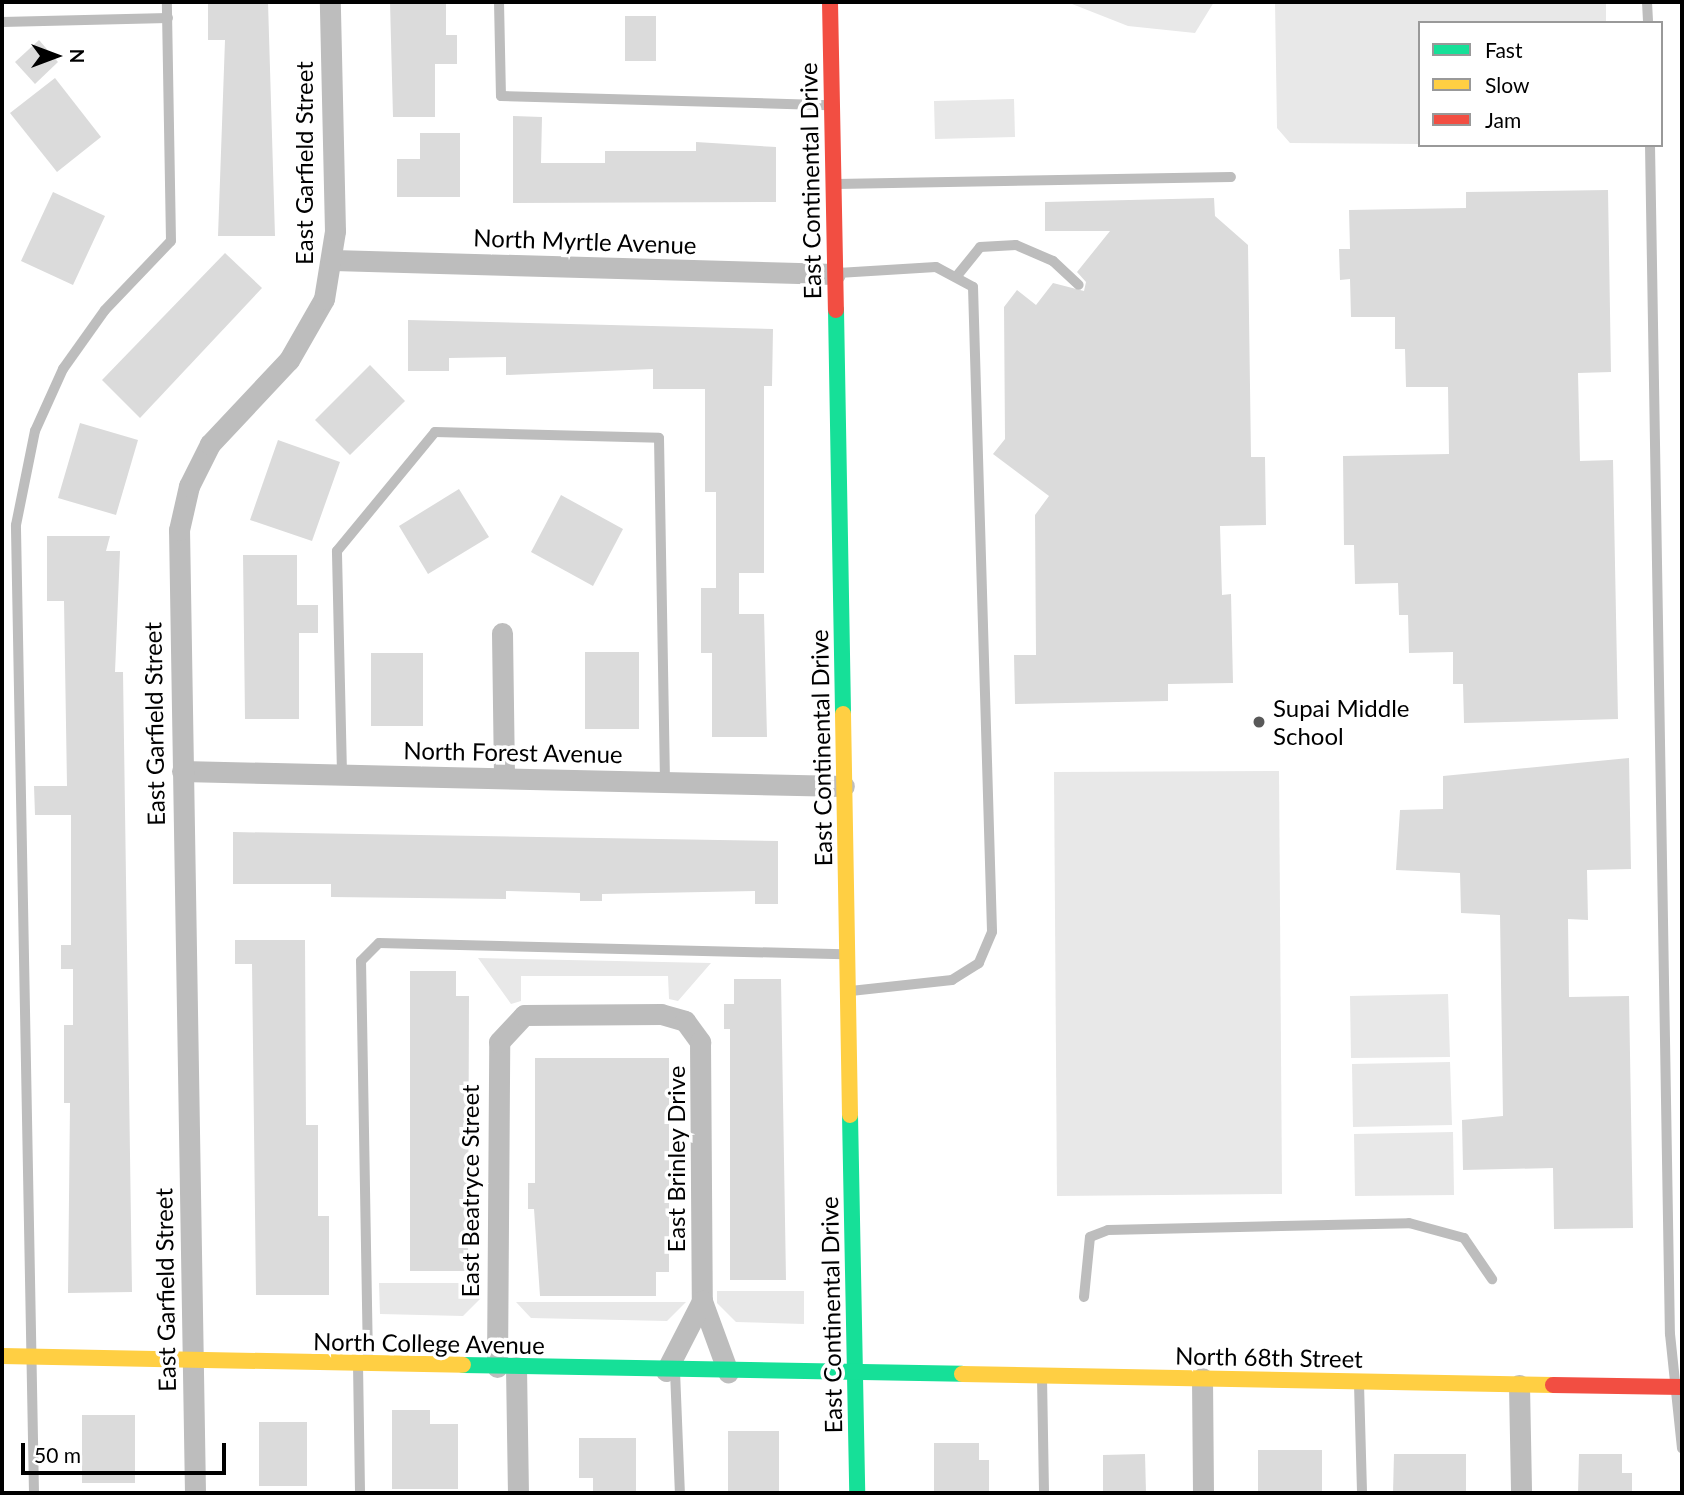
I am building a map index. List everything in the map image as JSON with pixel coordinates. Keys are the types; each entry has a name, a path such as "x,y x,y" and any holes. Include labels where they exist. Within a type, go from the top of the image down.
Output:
{"street":[{"name":"East Garfield Street","path":"195,1493 177,554 189,485 223,425 303,341 333,260 330,2"},
{"name":"East Continental Drive","path":"830,2 857,1493"},
{"name":"North Myrtle Avenue","path":"333,260 835,274"},
{"path":"502,633 504,778"},
{"name":"North Forest Avenue","path":"182,771 844,786"},
{"name":"East Brinley Drive","path":"513,1021 537,1014 662,1014 685,1021 702,1054 702,1301 728,1372"},
{"name":"East Beatryce Street","path":"513,1021 497,1054 506,1367 518,1493"},
{"name":"East Brinley Drive","path":"671,1371 702,1301"},
{"name":"North College Avenue","path":"2,1356 856,1375"},
{"name":"North 68th Street","path":"856,1375 1679,1387"},
{"path":"1202,1378 1203,1493"},
{"path":"1519,1385 1521,1493"}],"lane":[{"path":"34,1493 16,525 35,431 63,369 104,310 171,241 167,2"},
{"path":"499,2 501,96 832,105"},
{"path":"1647,2 1648,21"},
{"path":"2,22 168,18"},
{"path":"1650,147 1670,1334 1679,1387 1682,1448"},
{"path":"833,184 1231,177"},
{"path":"956,277 980,247 1016,246 1053,261 1079,285"},
{"path":"835,274 936,267 973,287 992,932 979,963 952,980 848,992"},
{"path":"342,774 337,551 435,432 659,438 665,782"},
{"path":"360,1493 363,1364 360,961 379,943 847,954"},
{"path":"1084,1297 1090,1237 1108,1230 1409,1223 1464,1238 1492,1279"},
{"path":"671,1371 680,1493"},
{"path":"1042,1377 1044,1493"},
{"path":"1359,1381 1362,1493"}],"shaded area":[{"path":"1067,2 1214,2 1195,33 1128,26"},
{"path":"1275,2 1606,2 1606,21 1418,21 1418,144 1290,143 1277,128"},
{"path":"1014,99 1015,137 935,139 934,101"},
{"path":"1279,771 1282,1194 1057,1196 1054,772"},
{"path":"478,958 711,963 678,1001 669,999 668,976 521,976 521,1001 511,1004"},
{"path":"1448,994 1450,1057 1351,1058 1350,996"},
{"path":"1450,1062 1452,1125 1353,1127 1352,1064"},
{"path":"1453,1132 1454,1195 1355,1196 1354,1134"},
{"path":"379,1283 481,1283 481,1298 463,1316 380,1314"},
{"path":"717,1291 804,1291 804,1324 736,1322 717,1303"},
{"path":"516,1302 686,1302 667,1321 531,1318"}],"building":[{"path":"208,2 268,2 275,236 218,236 225,40 208,40"},
{"path":"390,2 446,2 446,35 457,35 457,64 435,64 435,117 393,117"},
{"path":"625,16 656,16 656,61 625,61"},
{"path":"39,40 58,62 35,84 15,62"},
{"path":"55,78 101,137 57,172 10,113"},
{"path":"513,116 542,117 541,163 605,163 605,151 696,151 696,142 776,147 776,202 513,203"},
{"path":"420,133 460,133 460,197 397,197 397,159 420,159"},
{"path":"1608,190 1611,372 1578,373 1580,461 1613,460 1618,719 1464,723 1463,684 1453,684 1453,652 1409,653 1408,615 1399,615 1398,583 1355,584 1354,545 1344,545 1343,456 1449,454 1448,387 1406,387 1405,349 1395,349 1395,317 1351,317 1350,279 1340,280 1339,249 1350,249 1349,210 1466,208 1466,192"},
{"path":"53,192 105,216 73,285 21,261"},
{"path":"1214,198 1215,216 1248,245 1251,457 1265,457 1266,525 1220,526 1222,595 1231,594 1233,683 1168,684 1168,701 1015,704 1014,655 1036,655 1035,515 1049,496 993,454 1005,439 1004,307 1017,290 1036,305 1053,283 1084,291 1086,282 1077,272 1110,231 1045,231 1045,202"},
{"path":"225,253 262,288 140,418 102,380"},
{"path":"408,320 773,329 772,386 764,386 764,573 739,573 739,614 764,614 767,737 712,737 712,653 701,653 701,588 716,588 716,492 705,492 705,389 653,389 653,369 506,375 506,357 449,358 449,371 408,371"},
{"path":"370,365 405,401 350,455 315,420"},
{"path":"80,423 138,440 116,515 58,498"},
{"path":"278,440 340,462 312,541 250,520"},
{"path":"459,489 489,537 428,574 399,526"},
{"path":"561,495 623,529 593,586 531,552"},
{"path":"47,536 110,536 106,551 120,551 115,672 123,672 132,1292 68,1293 70,1103 64,1103 64,1025 73,1025 73,969 61,969 61,945 71,945 71,815 35,815 34,786 67,786 64,601 47,601"},
{"path":"243,555 297,555 297,605 318,605 318,633 299,633 299,719 245,719"},
{"path":"585,652 639,652 639,729 585,729"},
{"path":"371,653 423,653 423,726 371,726"},
{"path":"1629,758 1631,869 1587,870 1588,920 1568,919 1569,997 1629,996 1633,1228 1554,1229 1553,1168 1463,1170 1462,1120 1503,1116 1500,915 1461,913 1460,873 1396,870 1400,810 1443,809 1443,776"},
{"path":"233,832 778,841 778,904 755,904 755,891 602,894 602,901 580,901 580,893 506,891 506,899 331,897 331,884 233,884"},
{"path":"235,940 305,940 306,1125 318,1125 318,1216 329,1216 329,1295 256,1295 252,964 235,964"},
{"path":"410,971 456,971 456,996 469,996 468,1271 410,1271"},
{"path":"734,979 781,979 786,1280 730,1280 730,1029 724,1029 724,1004 734,1004"},
{"path":"535,1058 669,1058 669,1272 656,1272 656,1296 540,1296 534,1209 528,1209 528,1183 535,1183"},
{"path":"392,1410 430,1410 430,1424 458,1424 458,1489 392,1489"},
{"path":"82,1415 135,1415 135,1483 82,1483"},
{"path":"259,1422 307,1422 307,1486 259,1486"},
{"path":"728,1431 779,1431 779,1493 728,1493"},
{"path":"579,1438 636,1438 636,1493 593,1493 593,1478 579,1478"},
{"path":"934,1443 979,1443 979,1460 989,1460 989,1493 934,1493"},
{"path":"1258,1450 1322,1450 1322,1493 1258,1493"},
{"path":"1145,1454 1146,1493 1103,1493 1103,1455"},
{"path":"1394,1454 1466,1454 1466,1493 1393,1493"},
{"path":"1579,1454 1622,1454 1622,1473 1632,1473 1632,1493 1578,1493"}],"traffic: fast":[{"path":"836,310 843,714"},
{"path":"850,1115 857,1493"},
{"path":"463,1365 962,1374"}],"traffic: slow":[{"path":"843,714 850,1115"},
{"path":"2,1356 463,1365"},
{"path":"962,1374 1553,1385"}],"traffic: jam":[{"path":"830,2 836,310"},
{"path":"1553,1385 1682,1387"}],"place":[{"name":"Supai Middle School","path":"1259,722"}]}
